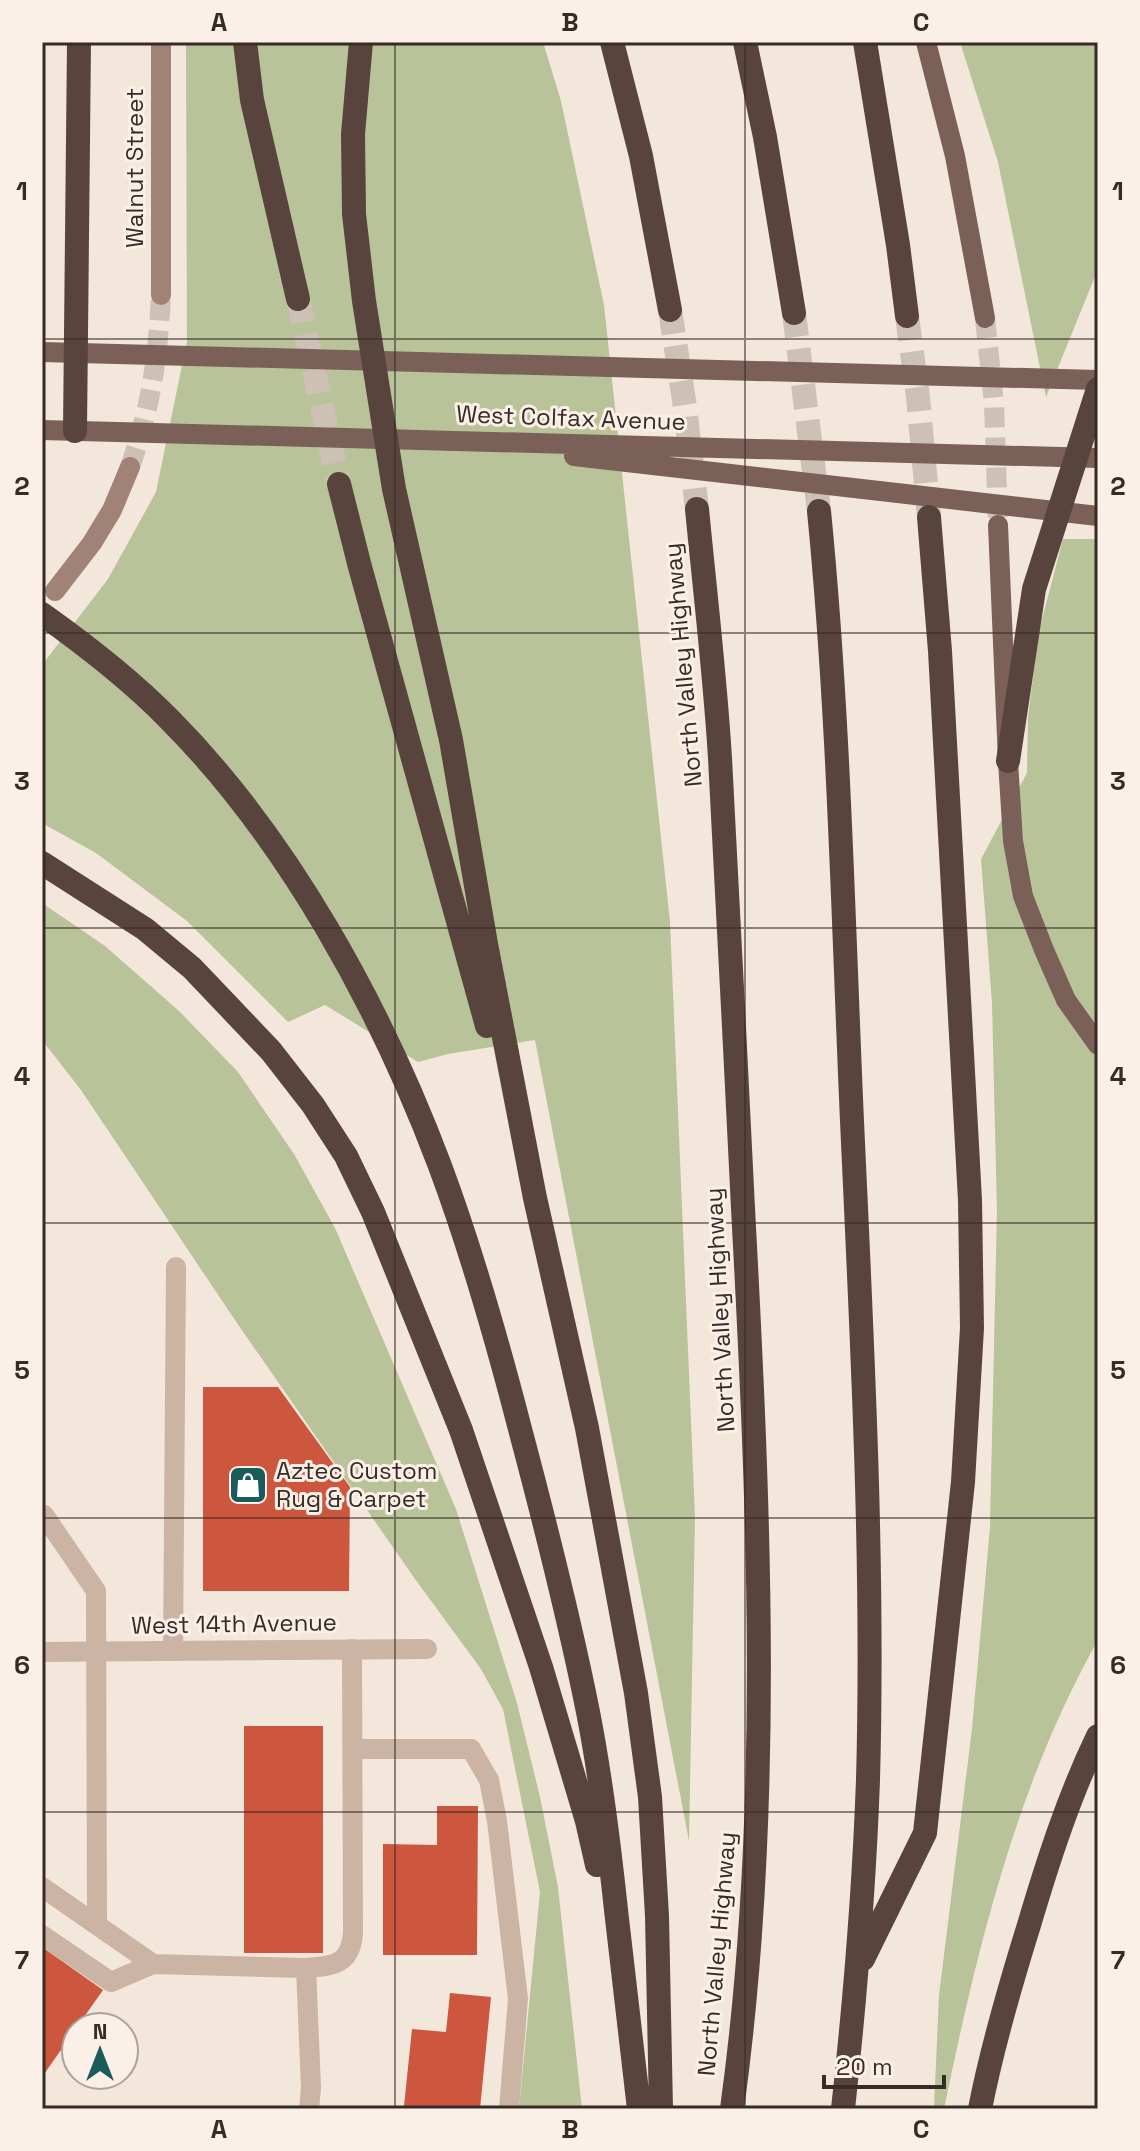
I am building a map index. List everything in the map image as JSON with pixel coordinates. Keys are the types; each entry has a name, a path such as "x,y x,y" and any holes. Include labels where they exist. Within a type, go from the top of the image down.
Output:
{"highway":[{"path":"75,431 79,42"},
{"path":"245,42 252,100 298,299"},
{"path":"361,42 353,134 354,214 364,301 394,489 451,740 535,1198 587,1428 636,1693 650,1797 661,2109"},
{"path":"612,42 641,156 670,310"},
{"path":"745,42 765,137 794,313"},
{"path":"865,42 907,316"},
{"path":"1008,761 1034,589 1098,389"},
{"path":"339,484 535,1198"},
{"name":"North Valley Highway","path":"697,509 720,754 756,1472 759,1724 756,1838 748,1963 732,2109"},
{"path":"819,511 827,592 838,792 868,1535 868,1779 864,1883 843,2109"},
{"path":"857,1972 925,1833 963,1482 972,1328 970,1200 940,651 929,517"},
{"path":"42,614 126,678 171,720 215,769 264,832 313,906 348,967 399,1068 440,1166 490,1315 534,1481 588,1715 609,1848 639,2109"},
{"path":"42,863 145,929 192,968 271,1051 313,1105 346,1156 373,1212 461,1430 541,1667 587,1821 616,1947 632,2040"},
{"path":"980,2109 1008,1992 1044,1877 1098,1736"}],"main road":[{"path":"926,42 955,156 985,318"},
{"path":"42,352 1098,380"},
{"name":"West Colfax Avenue","path":"42,430 1098,458"},
{"path":"435,441 1098,516"},
{"path":"998,525 1013,841 1023,896 1066,1000 1098,1045"}],"street":[{"name":"Walnut Street","path":"161,42 161,295"},
{"path":"55,591 92,543 112,510 130,467"},
{"path":"173,1651 176,1267"},
{"path":"42,1515 96,1591 97,1925"},
{"path":"42,1935 111,1982 153,1964 306,1968 324,1967 347,1957 352,1947 352,1649"},
{"name":"West 14th Avenue","path":"42,1652 427,1649"},
{"path":"353,1749 471,1749 489,1780 497,1821 518,1999 509,2109"},
{"path":"42,1887 153,1964"},
{"path":"306,1968 311,2088 309,2109"}],"green space":[{"path":"186,42 543,42 561,101 604,305 670,922 695,1516 689,1841 535,1040 418,1062 325,1005 288,1022 187,921 96,853 42,823 42,665 108,579 156,492 187,341"},
{"path":"960,42 1098,42 1098,269 1046,397 998,162"},
{"path":"1063,539 1098,539 1098,1640 1069,1695 1022,1809 986,1928 944,2109 934,2109 939,1995 972,1729 990,1527 997,1211 992,1003 981,859 1027,773 1028,717 1039,631"},
{"path":"42,903 105,946 179,1011 238,1072 294,1154 335,1228 456,1509 517,1703 558,1887 582,2109 519,2109 540,1892 503,1709 481,1669 239,1326 81,1090 42,1040"}],"building":[{"path":"203,1387 278,1387 350,1487 349,1591 203,1591"},
{"path":"244,1726 323,1726 323,1953 244,1953"},
{"path":"437,1806 478,1806 477,1955 383,1955 383,1844 437,1845"},
{"path":"42,1947 103,1990 88,2011 60,2011 60,2051 42,2077"},
{"path":"450,1993 491,1997 480,2109 404,2106 412,2029 446,2032"}],"tunnel":[{"path":"130,467 152,382 161,295"},
{"path":"298,299 339,484"},
{"path":"670,310 697,509"},
{"path":"794,313 819,511"},
{"path":"907,316 929,517"},
{"path":"985,318 994,404 998,521"}],"place":[{"name":"Aztec Custom Rug & Carpet","path":"248,1485"}]}
